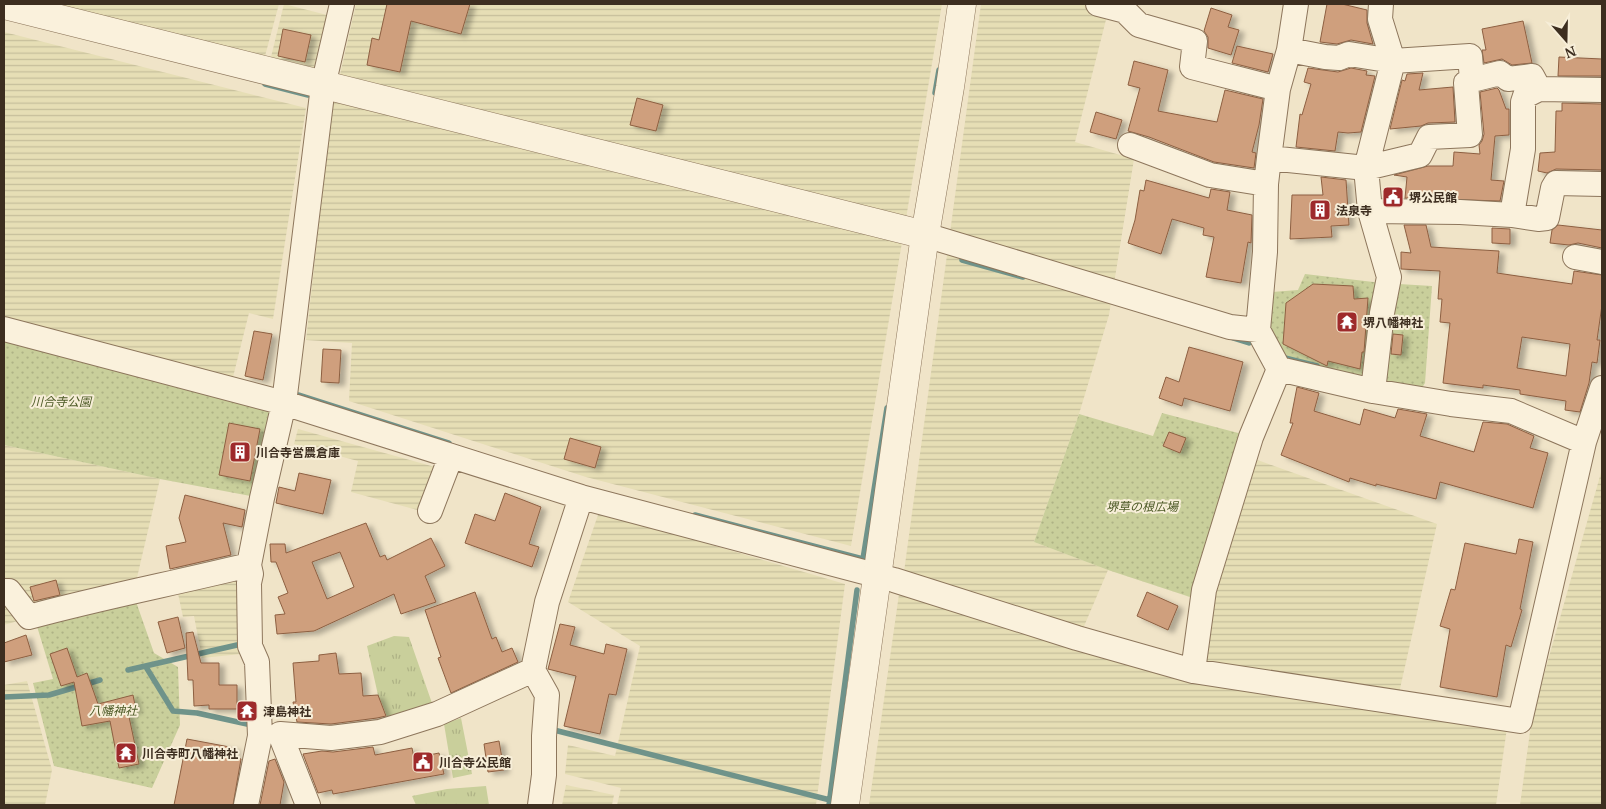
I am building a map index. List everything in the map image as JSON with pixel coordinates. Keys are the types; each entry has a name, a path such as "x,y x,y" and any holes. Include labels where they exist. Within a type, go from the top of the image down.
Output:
{"street":[{"path":"308,805 270,735 256,662 250,646 249,583 251,574 249,564 284,403 323,86 342,4"},
{"path":"845,805 925,235 962,4"},
{"path":"1098,4 1125,12 1139,25 1195,41 1192,67 1278,89"},
{"path":"1193,670 1204,590 1251,437 1278,369 1258,330 1265,252 1266,184 1269,158 1278,89 1289,50 1296,4"},
{"path":"1372,390 1382,313 1389,277 1370,211 1366,168 1393,61 1380,19 1381,4"},
{"path":"4,5 925,235 1230,327 1258,330"},
{"path":"1289,50 1325,57 1339,58 1349,54 1393,61 1470,56 1472,80"},
{"path":"1269,158 1366,168 1420,155 1429,138 1470,135 1466,83 1500,73 1508,79 1532,76 1538,89"},
{"path":"1512,215 1523,149 1523,102 1526,96 1538,89 1602,90"},
{"path":"1130,144 1210,175 1266,184"},
{"path":"1370,211 1460,212 1512,215 1538,219 1548,218 1553,188 1556,183 1602,184"},
{"path":"1575,257 1602,262"},
{"path":"4,329 284,403 581,497 878,576 1077,638 1193,670 1520,721 1584,442 1602,388"},
{"path":"1278,369 1372,390 1451,404 1511,411 1584,442"},
{"path":"430,511 451,456"},
{"path":"540,805 544,775 547,695 533,670 547,602 581,497"},
{"path":"4,591 9,591 29,617 94,599 187,580 249,564"},
{"path":"270,735 331,738 380,732 437,714 533,670"},
{"path":"246,805 270,735"}],"shaded area":[{"path":"42,4 279,4 265,56"},
{"path":"284,4 327,15 314,68 271,57"},
{"path":"356,4 942,4 851,546 586,477 349,401 352,343 306,340 331,114"},
{"path":"981,4 1110,4 1075,142 1134,159 1109,315 1079,414 1034,542 1108,570 1082,631 904,572"},
{"path":"4,32 306,108 273,319 249,313 233,377 4,321"},
{"path":"298,429 435,467 421,511 351,492 358,461 294,444"},
{"path":"4,445 160,479 136,582 94,599 4,625"},
{"path":"1252,458 1437,524 1395,711 1507,728 1496,805 869,805 899,594 1202,683 1211,593"},
{"path":"1602,469 1602,805 1520,805 1532,717"},
{"path":"599,512 845,584 816,805 617,805 621,788 565,774 568,745 615,756 640,646 568,602"},
{"path":"239,574 241,654 202,658 194,616 183,617 177,589"},
{"path":"27,681 52,770 45,805 4,805 4,685"},
{"path":"566,785 614,795 612,805 562,805"}],"green space":[{"path":"1305,274 1382,283 1432,286 1425,383 1418,394 1282,364 1266,332 1272,292 1298,290"},
{"name":"川合寺公園","path":"4,329 284,403 262,498 160,479 4,445"},
{"name":"堺草の根広場","path":"1162,413 1242,434 1193,598 1108,570 1034,542 1079,414 1153,436"},
{"name":"八幡神社","path":"134,596 154,653 178,667 180,725 152,788 54,766 33,683 53,679 36,623"},
{"path":"394,636 409,637 433,706 389,722 378,695 367,646"},
{"path":"461,718 472,774 453,778 444,724"},
{"path":"486,786 489,805 416,805 412,796 447,789"}],"building":[{"path":"387,4 470,4 461,34 411,21 400,72 367,65 372,38 379,40"},
{"path":"1327,4 1342,4 1367,10 1367,23 1373,44 1351,40 1337,44 1320,42"},
{"path":"1211,8 1232,15 1228,27 1239,30 1231,55 1208,48 1208,37 1204,31"},
{"path":"1523,21 1532,63 1512,65 1502,59 1484,63 1482,50 1486,50 1482,29"},
{"path":"283,29 311,35 305,62 278,56"},
{"path":"1237,46 1273,54 1268,72 1232,63"},
{"path":"1559,57 1602,59 1602,76 1558,76"},
{"path":"1134,61 1168,70 1158,111 1217,122 1225,90 1263,99 1252,152 1256,153 1254,168 1214,162 1128,131 1140,88 1128,85"},
{"path":"1308,68 1338,72 1351,68 1367,71 1366,75 1375,76 1361,132 1338,132 1335,151 1296,147 1300,114 1302,115 1311,84 1304,82"},
{"path":"1423,73 1419,90 1453,87 1455,122 1428,123 1421,126 1390,129 1402,80 1405,81 1407,74"},
{"path":"1497,88 1506,109 1509,109 1509,135 1495,136 1491,180 1504,181 1500,201 1405,198 1407,177 1394,175 1428,166 1453,166 1454,152 1480,154 1479,145 1484,134 1480,92"},
{"path":"637,98 663,105 656,131 630,125"},
{"path":"1562,103 1602,104 1602,170 1556,169 1547,173 1538,171 1540,153 1555,152 1556,111 1562,111"},
{"path":"1096,112 1122,120 1116,139 1090,132"},
{"name":"法泉寺","path":"1321,177 1346,180 1349,225 1331,226 1332,237 1290,239 1292,195 1323,195"},
{"path":"1146,180 1209,198 1211,189 1230,192 1227,210 1252,215 1251,243 1248,242 1241,283 1206,277 1214,237 1203,235 1204,228 1172,219 1161,254 1128,243 1135,220 1140,190 1144,191"},
{"path":"1404,225 1426,225 1431,247 1499,251 1497,273 1572,284 1574,271 1602,275 1602,305 1597,340 1600,340 1597,363 1592,362 1589,383 1580,412 1565,410 1566,401 1520,394 1520,390 1483,385 1483,388 1443,383 1450,323 1440,322 1442,299 1438,299 1440,271 1401,269 1401,252 1411,253","holes":["1522,337 1570,344 1566,376 1517,368"]},
{"path":"1558,225 1602,230 1602,248 1578,243 1569,245 1550,243 1552,230"},
{"path":"1492,228 1510,229 1510,244 1492,243"},
{"path":"1313,284 1353,286 1354,299 1368,298 1364,352 1362,352 1360,369 1328,361 1327,366 1283,344 1286,303"},
{"path":"254,331 272,334 263,380 245,376"},
{"path":"1393,334 1403,335 1401,355 1391,354"},
{"path":"1189,347 1243,362 1230,411 1184,398 1182,406 1159,398 1166,377 1179,382"},
{"path":"323,349 341,350 339,383 321,382"},
{"path":"1297,387 1319,393 1314,411 1360,425 1364,409 1395,418 1398,409 1427,414 1420,436 1474,452 1483,422 1507,424 1534,436 1530,448 1548,453 1533,508 1440,482 1436,499 1376,484 1376,486 1350,478 1349,482 1281,455 1293,423 1290,423"},
{"name":"川合寺営農倉庫","path":"229,423 260,429 250,481 219,475"},
{"path":"1169,432 1186,438 1180,453 1163,446"},
{"path":"570,438 601,447 595,468 564,459"},
{"path":"299,473 331,480 323,514 276,503 279,487 295,491"},
{"path":"505,493 541,507 529,544 539,547 532,567 465,543 475,514 495,521"},
{"path":"185,495 245,510 242,527 223,523 231,555 170,569 166,546 186,542 179,518"},
{"path":"366,523 380,557 385,555 387,560 431,538 445,566 425,576 436,602 401,614 394,594 314,631 277,634 275,615 285,614 278,597 288,593 276,562 271,562 270,544 285,544 286,553","holes":["340,552 354,587 327,599 312,562"]},
{"path":"1519,539 1533,542 1520,609 1522,610 1511,647 1506,645 1497,697 1440,687 1450,629 1440,626 1451,589 1455,590 1465,543 1516,554"},
{"path":"56,580 60,595 34,601 30,587"},
{"path":"475,592 492,639 496,637 502,652 512,648 518,662 451,693 438,658 441,657 425,610"},
{"path":"1147,592 1178,606 1168,630 1137,616"},
{"path":"178,617 185,648 167,653 158,622"},
{"path":"560,624 575,627 570,645 604,654 606,644 627,649 616,695 609,694 600,734 564,726 576,676 548,669"},
{"path":"193,632 201,663 219,663 219,685 237,685 237,709 209,709 209,705 194,706 193,680 188,680 186,633"},
{"path":"26,635 32,655 4,662 4,643"},
{"path":"67,648 77,677 87,673 98,704 133,695 136,710 128,712 139,764 119,768 110,721 82,726 74,682 61,686 50,654"},
{"path":"336,653 339,674 361,673 363,696 378,695 386,716 331,724 297,722 293,702 296,702 293,663 319,661 319,655"},
{"path":"187,739 235,748 233,757 241,759 233,805 174,805"},
{"path":"499,741 504,770 488,772 484,744"},
{"path":"373,747 375,755 412,748 414,758 439,753 444,774 333,794 332,790 318,793 303,754"},
{"path":"275,759 284,782 280,805 260,805 269,761"}],"waterway":[{"path":"935,93 939,70"},
{"path":"265,84 308,95"},
{"path":"962,260 1023,277"},
{"path":"1233,338 1249,343"},
{"path":"1285,358 1317,366"},
{"path":"299,395 449,443"},
{"path":"695,515 863,559 887,408"},
{"path":"829,805 857,590"},
{"path":"128,670 237,645"},
{"path":"146,667 173,711 197,713 247,724"},
{"path":"4,697 49,695 100,680"},
{"path":"550,729 830,800"}],"place":[{"name":"堺公民館","path":"1393,197"},
{"name":"法泉寺","path":"1320,210"},
{"name":"堺八幡神社","path":"1347,322"},
{"name":"川合寺営農倉庫","path":"240,452"},
{"name":"津島神社","path":"247,711"},
{"name":"川合寺町八幡神社","path":"126,753"},
{"name":"川合寺公民館","path":"423,762"}]}
